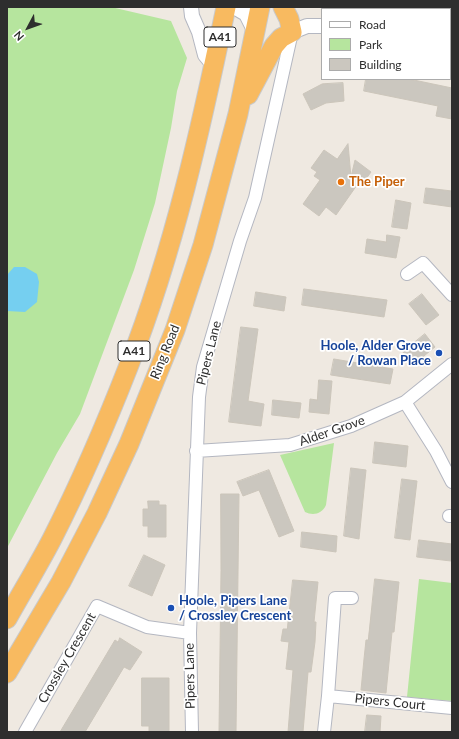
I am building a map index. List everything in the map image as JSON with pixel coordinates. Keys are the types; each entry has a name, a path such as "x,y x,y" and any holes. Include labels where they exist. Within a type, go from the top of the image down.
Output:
{"highway":[{"name":"A41","path":"7,619 52,539 86,468 129,364 156,287 181,204 214,66 226,7"},
{"name":"Ring Road","path":"7,673 61,582 97,513 129,444 175,330 203,245 238,114 260,7"},
{"path":"238,114 274,46 282,38 292,32 289,19 283,7"}],"street":[{"path":"191,7 192,16 199,32 205,55 214,66"},
{"path":"234,7 246,14 255,32"},
{"path":"292,32 307,26 321,26"},
{"name":"Pipers Lane","path":"192,732 190,633 196,451 199,397 203,367 240,241 255,198 292,32"},
{"path":"407,274 423,263 452,296"},
{"name":"Alder Grove","path":"196,451 290,445 351,426 405,402 452,364"},
{"path":"405,402 436,451 452,482"},
{"path":"324,732 335,598 352,598"},
{"name":"Crossley Crescent","path":"25,732 97,606 147,627 190,633"},
{"name":"Pipers Court","path":"328,696 452,708"}],"green space":[{"path":"7,7 111,7 171,21 187,58 177,91 171,128 155,203 134,270 80,414 57,453 7,548"},
{"path":"334,443 326,505 320,512 314,514 305,512 280,455"},
{"path":"419,579 452,583 452,701 407,697"}],"water":[{"path":"14,267 25,267 37,274 39,282 37,302 25,312 7,311 7,275"}],"building":[{"path":"366,80 414,80 452,88 452,119 436,116 438,106 364,91"},
{"path":"343,83 344,101 326,103 311,110 303,94 322,84"},
{"name":"The Piper","path":"348,144 351,177 355,160 371,172 360,187 357,185 336,215 326,207 319,216 303,204 320,180 314,176 317,172 311,168 324,150 337,159"},
{"path":"426,188 452,191 452,207 424,203"},
{"path":"396,200 411,203 407,229 392,227"},
{"path":"387,235 400,237 396,258 365,253 367,239 386,242"},
{"path":"304,289 387,300 384,317 302,305"},
{"path":"256,292 286,297 284,311 254,306"},
{"path":"422,294 439,315 426,325 409,304"},
{"path":"241,327 258,329 248,401 264,404 261,426 229,422"},
{"path":"425,334 435,347 414,364 403,352"},
{"path":"334,359 393,369 390,384 331,375"},
{"path":"319,380 332,381 329,414 309,412 310,399 317,400"},
{"path":"273,400 301,403 299,418 272,415"},
{"path":"375,442 408,446 406,467 373,463"},
{"path":"351,468 366,470 359,539 344,536"},
{"path":"269,470 294,531 279,537 259,490 243,496 237,482"},
{"path":"402,479 417,481 410,540 395,538"},
{"path":"221,494 239,494 236,732 219,732"},
{"path":"148,501 159,501 159,505 166,505 166,537 148,537 148,526 143,526 143,509 148,509"},
{"path":"302,532 337,536 336,552 301,547"},
{"path":"419,540 452,544 451,561 417,557"},
{"path":"144,555 165,565 152,596 129,586"},
{"path":"375,579 399,582 386,693 361,690 366,640 368,640"},
{"path":"293,580 318,582 314,622 316,622 315,642 311,672 308,672 303,732 288,732 293,670 286,669 289,642 281,641 283,629 287,629"},
{"path":"120,638 142,652 130,670 124,667 85,732 60,732 115,640 118,642"},
{"path":"142,678 169,678 169,732 149,732 149,726 142,726"},
{"path":"367,715 381,716 380,732 365,732"}],"place":[{"name":"The Piper","path":"341,182"},
{"name":"Hoole, Alder Grove / Rowan Place","path":"439,353"},
{"name":"Hoole, Pipers Lane / Crossley Crescent","path":"171,608"}]}
